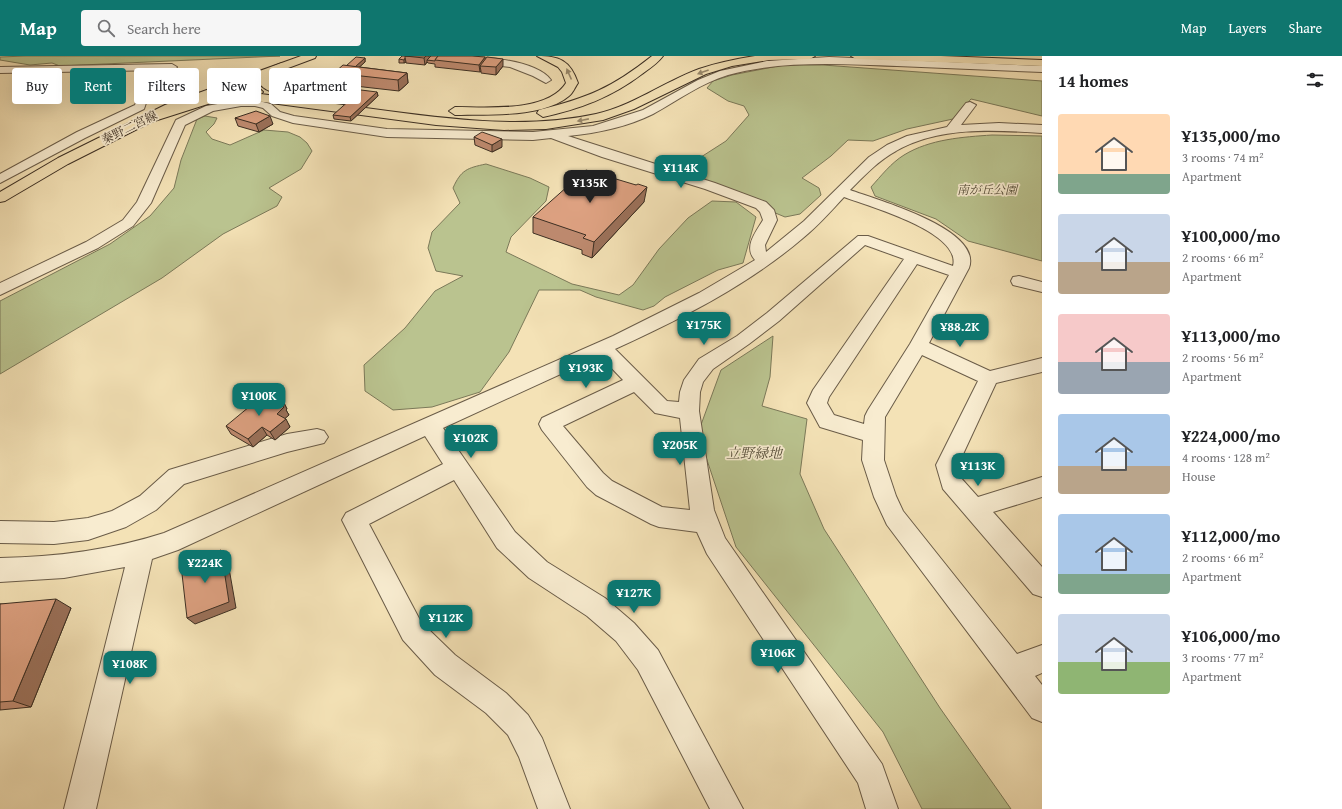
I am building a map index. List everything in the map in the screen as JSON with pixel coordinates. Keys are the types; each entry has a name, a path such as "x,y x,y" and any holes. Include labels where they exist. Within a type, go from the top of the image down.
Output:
{"main road":[{"name":"秦野二宮線","path":"261,70 295,56"},
{"name":"秦野二宮線","path":"261,73 312,56"},
{"path":"454,111 532,106 552,100 566,92 572,82 570,72 565,66 542,56"},
{"path":"361,101 454,111 518,115 568,108 589,102 632,79 658,56"},
{"path":"396,117 509,120 559,116 585,110 615,96 639,81 670,56"},
{"path":"145,120 190,105 230,96 256,96 396,117 504,126 539,126 574,122 599,117 630,106 676,83 730,63 769,57 810,56"},
{"path":"856,56 1042,62"},
{"path":"981,56 1042,62"},
{"path":"278,68 282,66"},
{"path":"269,72 263,78 264,83 269,87"},
{"name":"秦野二宮線","path":"0,189 52,159 125,122 207,91"},
{"name":"秦野二宮線","path":"0,198 63,161 169,108 207,92"},
{"path":"261,93 309,105"}],"street":[{"path":"442,56 522,68 538,74 546,80"},
{"path":"2,287 92,245 128,223 144,204 180,123 210,108 241,103 254,103 267,106 276,114 293,119 387,133 451,133 532,136 554,135 594,130 626,120 724,73 767,64 830,60 1042,69"},
{"path":"0,70 36,68 56,70 172,67 166,75 142,96 140,106 81,135 0,179"},
{"path":"954,130 953,126 970,105"},
{"path":"0,570 31,570 69,566 141,552 190,534 682,310 733,281 765,260 808,226 873,160 891,148 909,140 954,130 998,128 1042,129"},
{"path":"554,135 586,148 679,175 761,205 767,210 770,220 756,245 759,255 765,260"},
{"path":"842,192 926,223 942,232 954,242 961,251 963,263 958,273 918,346 874,416 873,460 877,477 895,518 1042,708"},
{"path":"882,809 870,775 716,546 705,522 690,411 690,392 694,380 706,364 773,318 862,239 958,273"},
{"path":"873,436 827,421 817,403 820,395 913,257"},
{"path":"1019,281 1042,288"},
{"path":"918,346 989,378 1042,365"},
{"path":"602,347 662,408 690,411"},
{"path":"989,378 947,465 951,482 1042,585"},
{"path":"636,382 549,424 594,480 604,488 660,517 705,522"},
{"path":"429,424 506,540 538,570 596,607 625,632 648,660 728,809"},
{"path":"0,532 54,533 88,530 118,520 148,503 177,476 287,443 318,437"},
{"path":"457,468 354,520 412,631 445,665 496,703 518,725 531,749 554,809"},
{"path":"974,508 1042,487"},
{"path":"80,809 141,552"},
{"path":"1012,670 1042,659"}],"green space":[{"path":"280,56 60,66 52,63 30,65 0,60 0,57"},
{"path":"783,65 823,65 1042,81 1042,116 971,99 953,119 907,129 873,141 848,140 831,156 802,178 819,188 821,195 800,214 785,217 706,184 690,174 687,166 726,141 749,115 744,106 728,101 707,88 713,81 732,75"},
{"path":"205,116 217,118 214,124 206,132 212,139 230,145 264,130 288,132 300,137 307,143 312,151 301,169 269,188 282,197 277,206 223,234 162,278 0,374 0,301 110,244 150,216 174,188 181,160 197,119"},
{"name":"南が丘公園","path":"992,135 1042,136 1042,261 968,241 936,219 875,196 871,187 886,170 904,155 925,145 947,140"},
{"path":"486,164 530,178 549,187 546,201 511,237 506,252 572,284 619,295 633,285 659,249 688,218 712,201 736,202 756,217 743,263 718,270 665,297 654,306 643,310 596,297 580,290 539,290 509,352 480,392 432,407 393,410 365,391 364,365 405,328 435,291 463,276 436,271 428,248 432,232 460,203 453,188 459,177 469,169"},
{"name":"立野緑地","path":"773,336 770,377 762,406 807,419 800,474 824,529 940,708 1011,809 922,809 883,732 736,547 698,433 721,370"}],"building":[{"path":"402,56 405,56 404,60 399,59"},
{"path":"405,56 426,56 424,58"},
{"path":"431,56 438,56 435,61 427,60"},
{"path":"438,56 485,57 479,65 435,60"},
{"path":"356,57 365,58 355,67 346,66"},
{"path":"487,57 503,59 496,67 480,66"},
{"path":"343,65 407,73 398,80 361,76 361,68 340,68"},
{"path":"361,90 377,92 350,117 333,115 345,104 361,104"},
{"path":"256,111 270,116 256,124 235,118"},
{"path":"482,132 502,139 492,145 474,137"},
{"path":"586,170 647,187 594,242 583,238 586,235 533,217"},
{"path":"267,392 283,401 279,405 284,407 277,414 286,419 270,432 262,427 248,439 226,426"},
{"path":"221,550 229,602 187,618 181,565"},
{"path":"56,599 13,701 0,702 0,604"}]}
